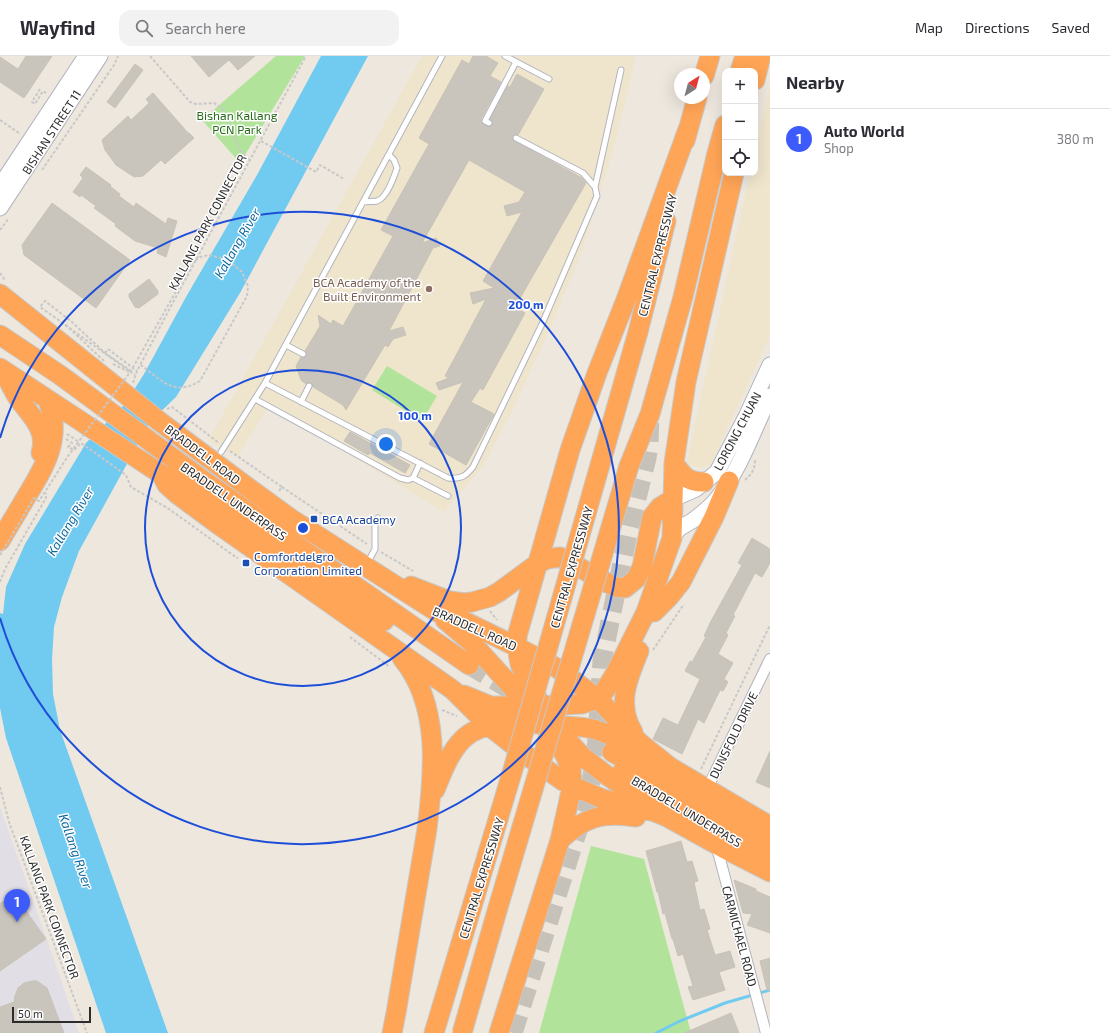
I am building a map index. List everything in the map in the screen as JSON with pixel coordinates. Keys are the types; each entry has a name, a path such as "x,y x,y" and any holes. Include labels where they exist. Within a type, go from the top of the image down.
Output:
{"highway":[{"path":"706,68 710,56"},
{"path":"741,68 745,56"},
{"path":"758,68 760,56"},
{"name":"CENTRAL EXPRESSWAY","path":"434,1033 514,766 638,332 695,104"},
{"path":"499,1033 560,840 572,785 571,769 568,761 541,716 520,664 517,636 570,450 597,373 688,130"},
{"name":"CENTRAL EXPRESSWAY","path":"462,1033 496,912 629,466 650,414 683,297 722,136"},
{"path":"430,801 448,761 463,740 478,730 489,726 506,724 541,716 597,698 608,687 646,612 672,538 674,463 686,382 733,176"},
{"name":"BRADDELL ROAD","path":"2,292 119,390 166,414 290,518 437,612 462,620 517,646 556,668 597,698 640,743 670,767 710,784 770,826"},
{"path":"0,324 60,376"},
{"path":"0,335 60,376"},
{"path":"1,369 48,401 84,438 136,458 161,474 167,485 177,494 252,549 374,634 397,653 410,669 419,685 429,718 431,744 430,801 414,911 392,1033"},
{"path":"1,369 18,398 40,428 42,434 42,448 25,499"},
{"name":"BRADDELL UNDERPASS","path":"60,376 200,478 462,677"},
{"path":"0,541 40,475 51,450 54,427 53,416 48,401"},
{"path":"674,463 682,474 688,479 696,482 704,482"},
{"name":"BRADDELL UNDERPASS","path":"161,474 186,486 462,677"},
{"path":"654,612 681,582 714,518 729,481"},
{"path":"372,570 450,601 465,603 490,597 508,586 537,564 547,559 560,557 615,587 625,588 636,579 642,567 652,517 660,507 673,499"},
{"path":"640,743 627,721 624,695 633,666 664,583 675,542 672,538"},
{"path":"437,612 471,642 541,716 583,757 667,817 770,872"},
{"path":"374,634 462,677 477,701 490,706 541,716 571,726 594,729 612,736 670,767"},
{"path":"462,677 489,726 530,758 572,785 603,799 655,812 667,817"},
{"path":"583,757 583,743 586,735 594,729"},
{"name":"BRADDELL UNDERPASS","path":"770,840 609,757 749,847 770,857"},
{"path":"560,840 574,827 591,819 608,815 647,819 692,831"}],"main road":[{"name":"BISHAN STREET 11","path":"0,186 86,56"},
{"name":"BISHAN STREET 11","path":"4,213 100,56"},
{"name":"LORONG CHUAN","path":"673,499 696,489 717,472 770,366"},
{"name":"LORONG CHUAN","path":"672,538 677,530 692,521 715,501 729,481 770,396"}],"street":[{"name":"DUNSFOLD DRIVE","path":"710,784 770,659"},
{"name":"CARMICHAEL ROAD","path":"716,844 757,1002 767,1030"}],"lane":[{"path":"223,449 265,383 442,56"},
{"path":"505,56 549,80"},
{"path":"489,123 485,121 516,62"},
{"path":"265,383 448,478 456,478 466,475 473,467 545,316 597,196 595,187 621,70"},
{"path":"516,138 583,174 595,187"},
{"path":"363,202 378,200 384,196 397,168 394,160 389,155"},
{"path":"286,345 303,354"},
{"path":"301,402 309,386"},
{"path":"255,399 400,478 408,480 413,478 448,496"},
{"path":"413,478 420,463"},
{"path":"372,570 375,549 375,523 378,518"}],"path":[{"path":"38,174 114,65 118,56"},
{"path":"150,56 190,102 196,104 214,103 222,108 240,150 250,161"},
{"name":"KALLANG PARK CONNECTOR","path":"135,375 306,56"},
{"path":"40,89 32,102 35,104 43,91 46,93"},
{"path":"0,120 19,133"},
{"path":"261,141 316,172 320,165 344,179"},
{"path":"0,230 4,213"},
{"path":"141,365 169,386 176,388 191,387 200,381 247,296 248,286 242,272 228,260 209,255 200,257 192,263 131,371 84,438 74,450 68,447 72,443 63,438 67,434 84,438 126,475 130,487 169,509 237,558 239,555"},
{"path":"0,273 2,292"},
{"path":"131,371 105,353 72,322 45,301 40,307 67,326 104,361 135,375"},
{"path":"34,304 135,375"},
{"path":"105,353 108,349 137,371"},
{"path":"166,414 282,487 279,491"},
{"path":"0,555 34,498 39,501 68,456 84,438"},
{"path":"0,582 5,569 46,498"},
{"path":"710,784 700,772 770,625"},
{"path":"348,635 388,665 392,670"},
{"name":"KALLANG PARK CONNECTOR","path":"0,787 9,822 86,1033"}],"shaded area":[{"name":"BCA Academy of the Built Environment","path":"422,56 636,56 615,144 582,251 551,327 513,409 483,466 444,512 269,406 238,456 208,441"},
{"path":"770,85 770,336 710,466 701,468 686,465 749,176 758,176 758,139"},
{"path":"0,807 54,960 79,1033 0,1033"}],"green space":[{"name":"Bishan Kallang PCN Park","path":"276,56 305,56 240,163 202,120"},
{"path":"387,366 437,396 422,421 372,390"},
{"path":"591,846 644,859 691,1033 539,1033"}],"water":[{"name":"Kallang River","path":"321,56 368,56 240,293 176,397 150,422 79,551 62,597 54,627 52,659 53,694 60,730 168,1033 106,1033 6,738 0,708 0,613 3,614 6,587 25,544 86,443 125,404 144,374 186,297 257,175"}],"building":[{"path":"26,56 52,56 24,98 0,82 0,57 18,69"},
{"path":"191,56 255,56 238,70 229,60 209,77"},
{"path":"473,56 486,56 498,63 490,76 501,82 481,119 482,123 489,127 492,125 493,122 490,119 508,86 510,87 517,74 544,89 518,135 515,134 513,136 513,140 582,178 586,183 515,307 525,313 483,390 480,388 471,402 494,414 466,465 429,444 463,382 439,390 436,383 449,378 445,376 486,299 473,304 470,293 494,288 483,281 522,212 507,216 504,206 519,202 525,192 469,160 422,243 436,238 440,246 433,248 389,331 403,327 406,335 393,339 388,347 385,345 346,410 343,405 313,387 311,383 308,382 306,384 301,380 296,366 301,357 304,358 306,356 307,353 305,351 320,326 318,315 331,324 333,320 343,326 393,236 381,230 429,144 419,138 462,60 469,64"},
{"path":"135,64 143,70 115,108 107,102"},
{"path":"153,93 194,138 165,164 161,160 143,176 134,177 116,165 105,150 102,140 128,116 131,120 149,103 146,99"},
{"path":"86,167 111,185 110,186 120,194 119,196 134,207 136,203 166,224 168,218 177,221 166,257 157,253 158,248 135,241 115,226 116,224 94,208 96,206 81,195 80,197 73,192 83,178 80,175"},
{"path":"52,203 130,260 96,308 24,255 22,245"},
{"path":"149,279 158,291 158,294 139,308 135,307 129,297 129,294"},
{"path":"350,432 410,465 405,473 370,453 368,455 344,441"},
{"path":"752,538 770,549 770,563 762,577 755,573 733,615 735,616 726,633 728,635 718,654 733,663 724,679 728,682 723,691 720,690 704,723 698,719 682,754 653,739 663,718 678,725 700,679 685,671 690,661 692,662 706,637 704,636 711,621 742,565 738,563"},
{"path":"770,751 770,788 756,782"},
{"path":"681,841 687,862 692,861 698,881 694,882 700,910 704,909 710,929 707,930 715,955 730,951 735,967 719,972 725,990 693,1000 688,987 693,986 683,954 678,956 665,913 663,914 646,851"},
{"path":"734,880 756,889 756,891 770,897 770,933 747,925 752,914 743,913"},
{"path":"14,894 46,939 0,971 0,904"},
{"path":"770,958 770,990 767,990 760,961"},
{"path":"37,981 47,988 64,1033 0,1033 0,1007 14,1002 18,988 24,983"},
{"path":"731,1013 739,1033 684,1033"}],"waterway":[{"path":"656,1033 680,1021 725,1003 770,990"}],"tunnel":[{"path":"513,1033 588,799 596,753 602,661 628,534 647,458 650,416"},
{"path":"469,665 512,691"}],"place":[{"name":"BCA Academy of the Built Environment","path":"429,289"},
{"name":"BCA Academy","path":"314,519"},
{"name":"Comfortdelgro Corporation Limited","path":"246,563"},
{"name":"Auto World","path":"17,922"}]}
